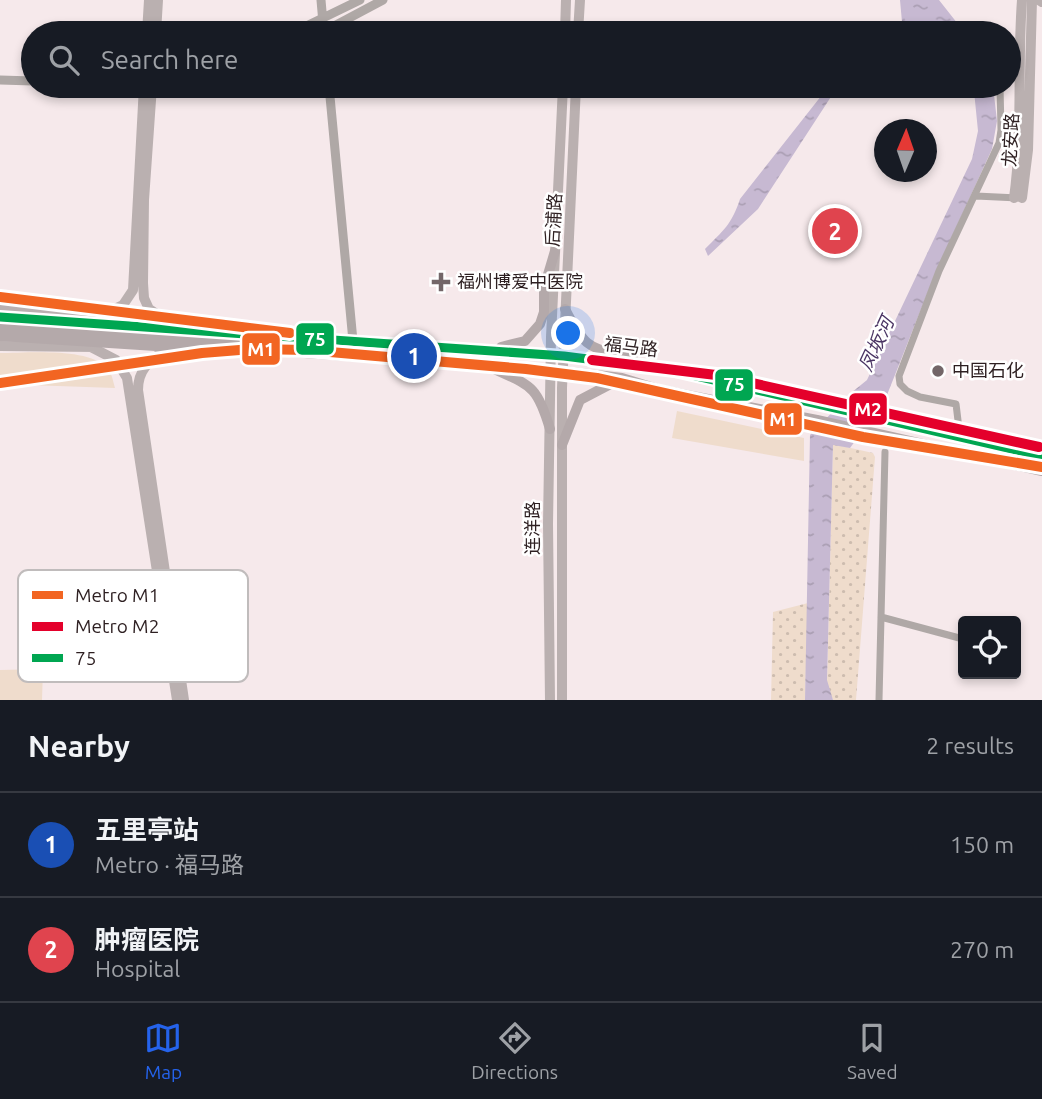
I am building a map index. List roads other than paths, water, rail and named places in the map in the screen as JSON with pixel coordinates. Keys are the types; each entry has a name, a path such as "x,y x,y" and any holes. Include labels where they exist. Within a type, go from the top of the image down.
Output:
{"highway":[{"path":"0,317 248,334"}],"main road":[{"path":"148,21 149,0"},
{"path":"157,21 158,0"},
{"path":"565,21 566,0"},
{"path":"579,21 580,0"},
{"path":"1032,1 1042,9"},
{"name":"龙安路","path":"1021,97 1032,1"},
{"path":"98,316 123,305 133,290 151,98"},
{"path":"151,98 144,200 143,292 146,303 154,314 175,321"},
{"name":"后浦路","path":"551,355 562,98"},
{"name":"后浦路","path":"564,356 575,98"},
{"name":"龙安路","path":"1018,198 1018,123 1021,98"},
{"path":"471,349 516,345 533,335 543,317 544,288 555,251"},
{"path":"0,308 224,324 290,336"},
{"path":"565,309 581,339 589,346 666,369"},
{"name":"福马路","path":"0,327 248,342 290,336"},
{"name":"福马路","path":"248,334 564,356 666,369 1042,456"},
{"name":"福马路","path":"0,336 486,365 622,378 661,390 817,420 1042,471"},
{"path":"0,346 91,347 242,356 290,352"},
{"path":"91,347 116,360 127,378 157,570"},
{"path":"164,351 145,366 139,377 138,390 165,570"},
{"name":"连洋路","path":"550,700 551,355"},
{"name":"连洋路","path":"562,700 564,356"},
{"path":"486,365 528,385 541,401 550,429"},
{"path":"562,444 580,400 622,378"},
{"path":"174,682 177,700"},
{"path":"181,682 184,700"}],"street":[{"path":"321,0 323,19"},
{"path":"319,21 360,0"},
{"path":"345,21 383,0"},
{"path":"0,80 21,81"},
{"path":"330,98 353,341"},
{"path":"960,437 956,404 912,394 900,384 899,376 939,271 999,143 1000,98"},
{"path":"976,196 1018,198"},
{"path":"879,700 885,452"},
{"path":"881,617 958,638"}],"water":[{"path":"900,0 939,0 956,21 902,21"},
{"path":"820,98 830,98 758,209 708,256 705,249 730,221 740,199"},
{"path":"975,98 994,98 997,121 992,149 935,274 885,400 850,448 833,445 827,680 833,700 805,700 810,435 867,380 972,159 978,131"}],"metro line":[{"name":"M1","path":"0,297 290,333"},
{"name":"M1","path":"0,383 202,353 252,349 307,350 526,369 597,378 863,437 1042,467"},
{"name":"M2","path":"592,360 716,375 1039,447"}],"place":[{"name":"肿瘤医院","path":"835,231"},
{"name":"福州博爱中医院","path":"441,282"},
{"name":"五里亭站","path":"414,356"},
{"name":"中国石化","path":"938,371"}],"water label":[{"name":"凤坂河","path":"876,344"}]}
